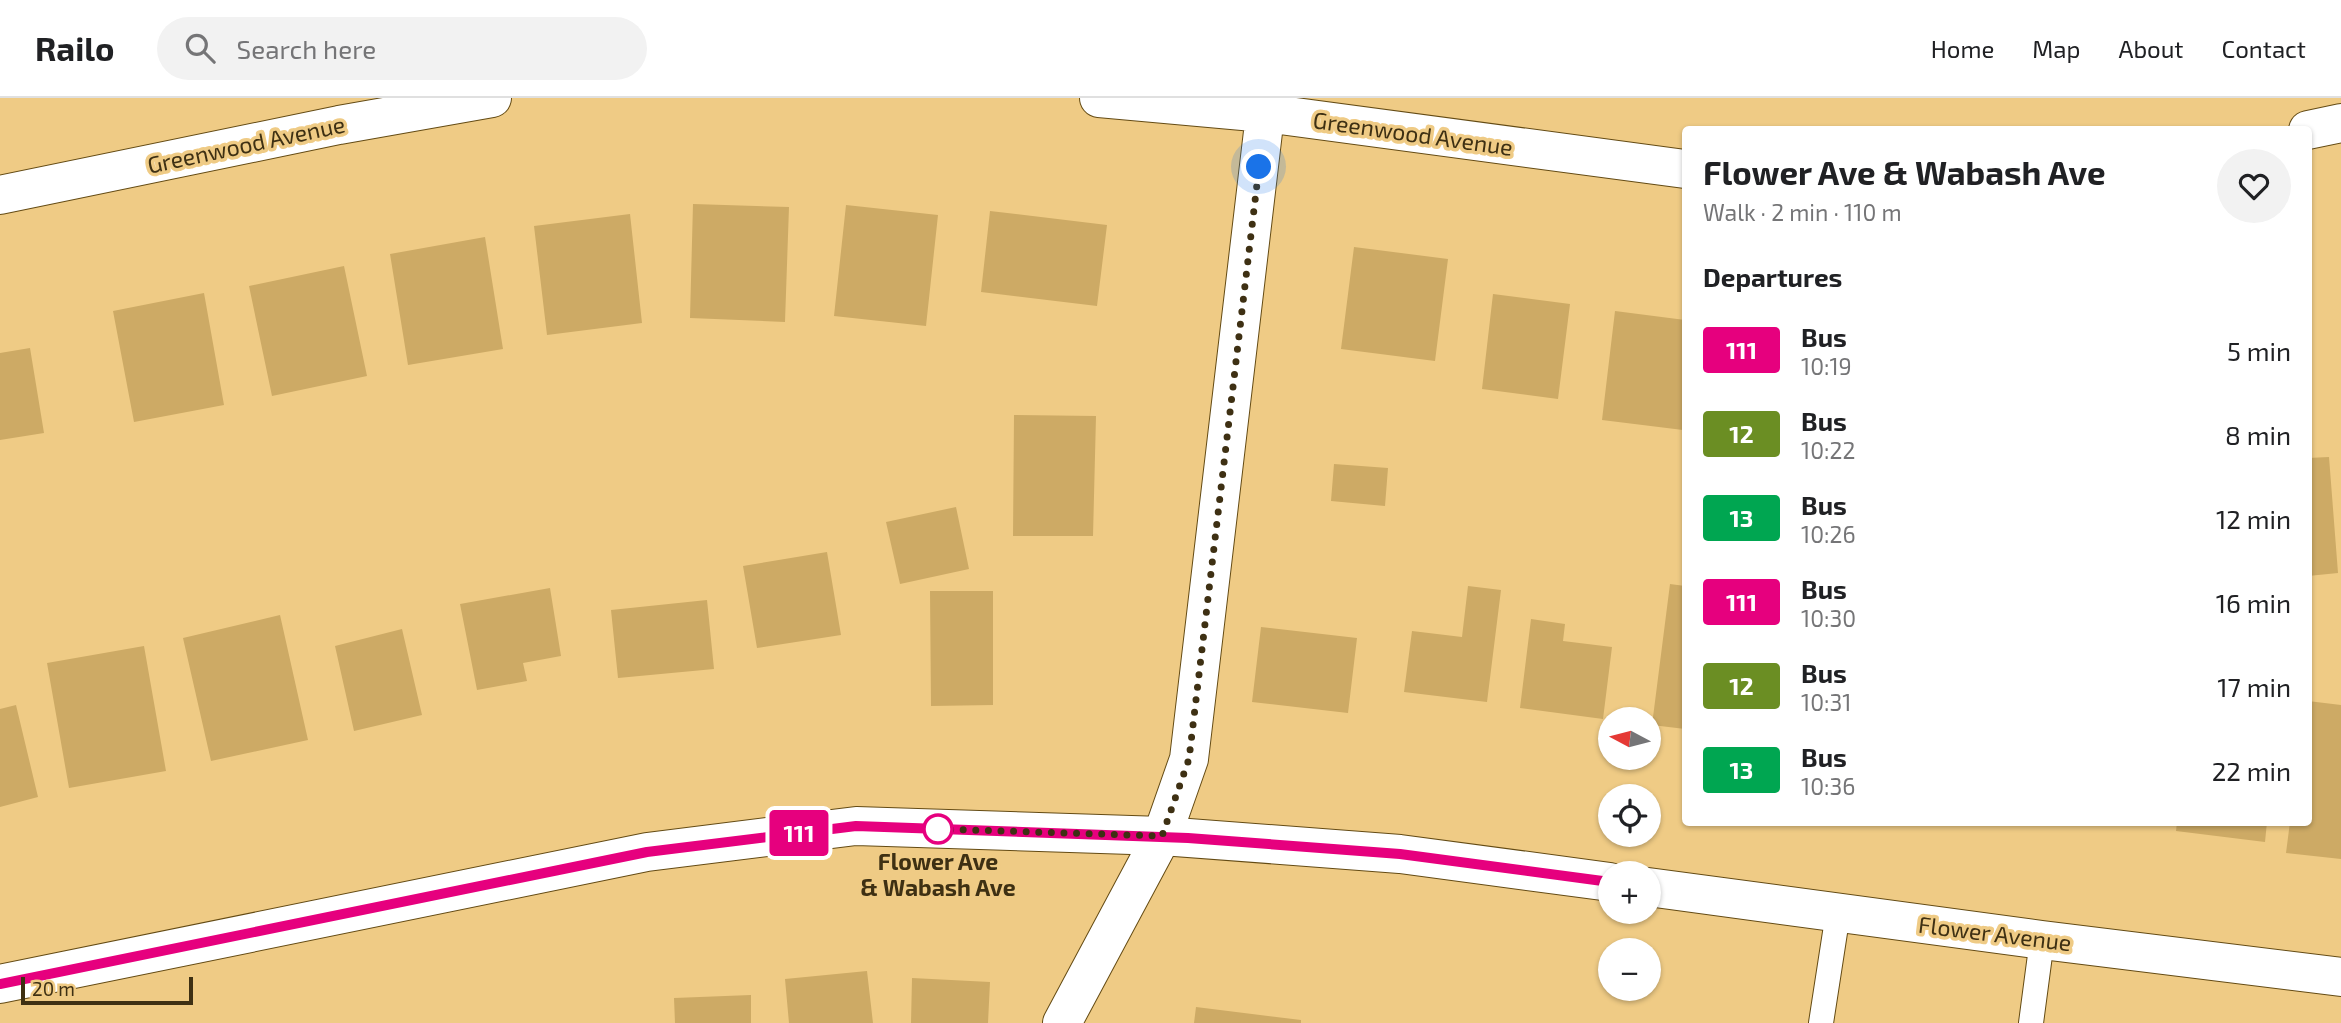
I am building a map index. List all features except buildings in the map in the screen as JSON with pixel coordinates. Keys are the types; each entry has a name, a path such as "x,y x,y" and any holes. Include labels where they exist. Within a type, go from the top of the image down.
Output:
{"street":[{"name":"Greenwood Avenue","path":"0,195 340,111 492,98"},
{"name":"Greenwood Avenue","path":"1099,98 1266,105 1682,169"},
{"path":"1062,1023 1162,836 1189,759 1266,105"},
{"path":"2312,129 2341,123"},
{"path":"0,984 647,852 856,826 1162,836 1400,854 1598,880"},
{"name":"Flower Avenue","path":"1661,889 2341,977"}],"lane":[{"path":"1821,1023 1838,913"},
{"path":"2031,1023 2042,940"}],"bus line":[{"name":"111","path":"0,984 647,852 856,826 1162,836 1400,854 1598,880"}],"place":[{"name":"Flower Ave & Wabash Ave","path":"938,829"}],"route":[{"path":"938,829 1162,836 1189,759 1259,167"}]}
